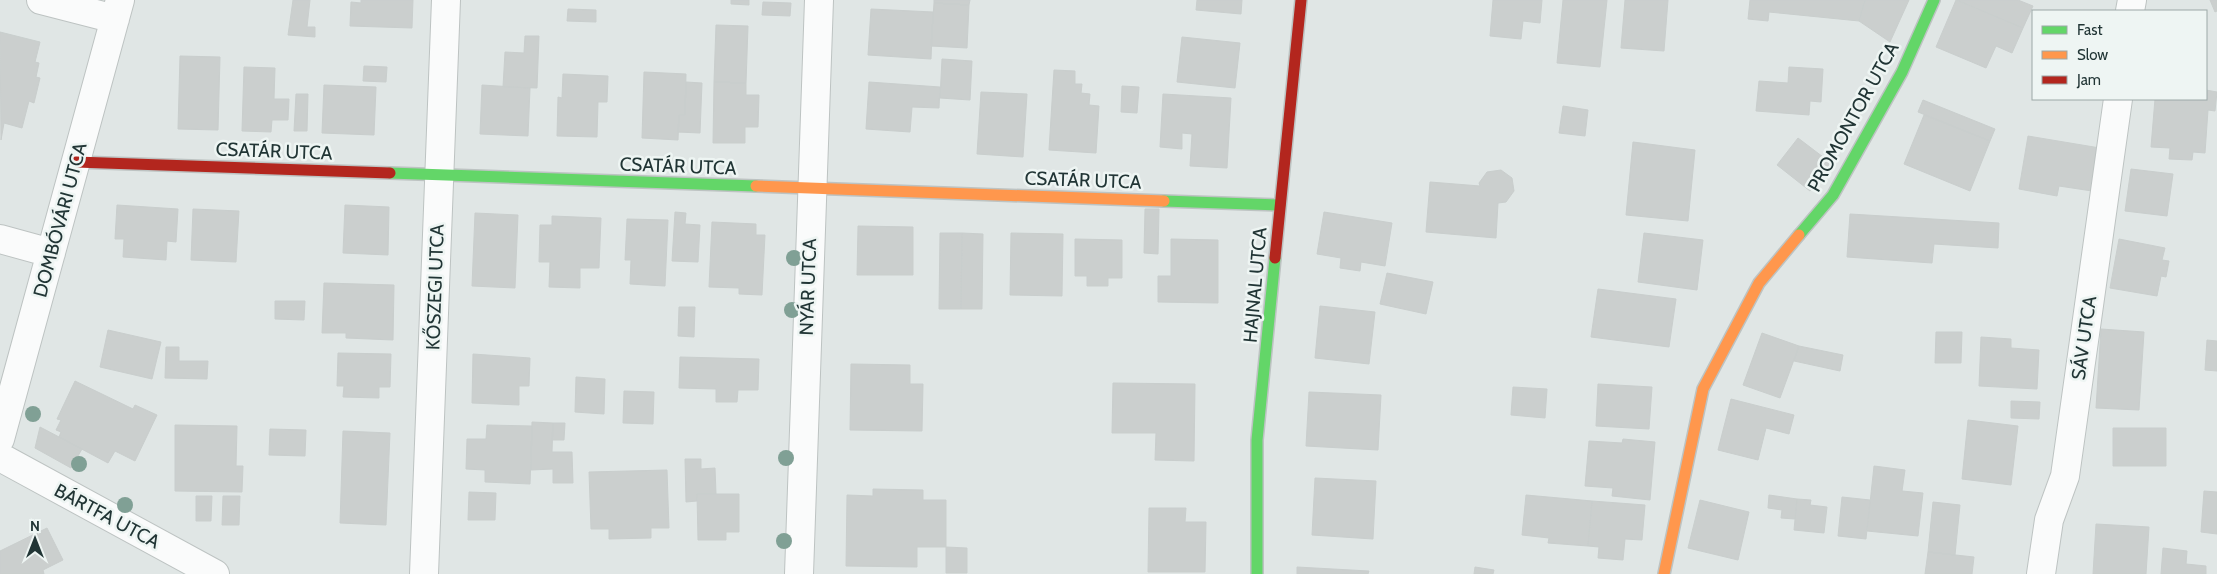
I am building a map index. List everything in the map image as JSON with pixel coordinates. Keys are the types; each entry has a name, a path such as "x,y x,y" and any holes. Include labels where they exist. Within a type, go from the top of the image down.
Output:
{"street":[{"path":"40,0 117,10"},
{"name":"KŐSZEGI UTCA","path":"424,574 446,0"},
{"name":"NYÁR UTCA","path":"799,574 819,0"},
{"name":"HAJNAL UTCA","path":"1258,574 1258,440 1301,0"},
{"name":"PROMONTOR UTCA","path":"1664,574 1703,390 1759,284 1833,195 1902,72 1934,0"},
{"name":"DOMBÓVÁRI UTCA","path":"0,439 117,10"},
{"name":"SÁV UTCA","path":"2041,574 2049,520 2065,476 2118,100"},
{"name":"CSATÁR UTCA","path":"76,162 1280,205"},
{"path":"0,239 51,253"},
{"name":"BÁRTFA UTCA","path":"0,457 215,574"}],"building":[{"path":"293,0 310,0 307,27 315,27 315,37 288,35"},
{"path":"361,0 413,0 412,28 350,26 351,2 361,3"},
{"path":"731,0 749,0 749,5 731,4"},
{"path":"934,0 970,0 969,5 934,3"},
{"path":"1197,0 1242,0 1241,14 1196,10"},
{"path":"1493,0 1542,0 1540,23 1523,21 1521,39 1490,36"},
{"path":"1563,0 1607,0 1600,67 1557,63"},
{"path":"1625,0 1668,0 1664,51 1621,48"},
{"path":"1750,0 1865,0 1859,21 1769,12 1768,21 1748,19"},
{"path":"1865,0 1909,0 1890,42 1859,21"},
{"path":"1956,0 2023,28 2012,53 1996,46 1986,68 1936,47"},
{"path":"1957,0 2018,0 2033,6 2023,28"},
{"path":"2210,0 2217,0 2217,11 2215,12"},
{"path":"763,2 791,3 790,16 762,15"},
{"path":"934,3 969,5 967,48 931,46"},
{"path":"568,9 596,10 596,22 567,21"},
{"path":"871,9 933,12 931,59 868,55"},
{"path":"716,25 748,26 746,83 714,82"},
{"path":"0,32 40,42 35,62 39,63 36,77 40,78 34,103 29,101 22,128 4,123 1,140"},
{"path":"525,36 539,36 537,88 503,87 505,52 524,53"},
{"path":"1182,37 1240,43 1235,88 1177,82"},
{"path":"180,56 220,57 218,130 178,129"},
{"path":"942,59 972,61 970,100 940,98"},
{"path":"364,66 387,67 386,82 363,81"},
{"path":"244,67 275,68 274,99 289,99 288,120 272,120 271,132 242,131"},
{"path":"1789,67 1823,69 1821,102 1810,101 1809,115 1756,111 1759,81 1788,83"},
{"path":"1054,70 1075,71 1075,84 1082,84 1081,93 1090,94 1089,105 1099,106 1096,153 1049,150"},
{"path":"644,72 686,74 685,115 679,115 678,140 642,138"},
{"path":"563,74 608,76 607,102 598,102 597,137 557,136 558,97 562,98"},
{"path":"686,82 702,83 700,133 678,132 679,115 685,115"},
{"path":"714,82 746,83 746,95 759,95 758,127 745,127 745,143 713,143"},
{"path":"869,82 940,87 939,108 912,107 910,132 866,129"},
{"path":"324,85 376,87 374,135 322,133"},
{"path":"482,85 530,88 528,136 480,134"},
{"path":"1122,86 1139,87 1137,113 1121,112"},
{"path":"2207,90 2217,92 2215,111 2208,110 2205,153 2193,152 2192,160 2169,159 2170,148 2151,147 2155,100 2207,100"},
{"path":"981,92 1027,94 1023,157 977,154"},
{"path":"296,94 308,94 307,131 294,131"},
{"path":"1163,94 1231,98 1227,168 1190,166 1192,134 1182,133 1182,149 1160,147"},
{"path":"1923,100 1995,129 1990,141 1918,112"},
{"path":"1563,106 1588,110 1585,136 1559,133"},
{"path":"1924,115 1990,141 1970,191 1904,164"},
{"path":"2028,136 2100,148 2092,191 2059,186 2057,196 2019,189"},
{"path":"1798,138 1831,163 1810,191 1777,165"},
{"path":"1633,142 1695,150 1688,221 1626,215"},
{"path":"2131,169 2173,174 2167,216 2125,211"},
{"path":"1501,170 1512,178 1514,191 1506,202 1498,203 1496,238 1426,232 1430,182 1480,186 1479,183 1487,172"},
{"path":"117,205 178,209 176,242 167,241 166,260 123,257 124,239 115,239"},
{"path":"345,205 389,207 388,255 343,253"},
{"path":"193,209 239,211 236,262 191,260"},
{"path":"1145,209 1159,209 1158,254 1144,253"},
{"path":"675,212 686,213 685,224 700,225 698,262 672,261"},
{"path":"1324,212 1392,223 1385,266 1361,262 1360,271 1340,268 1341,258 1317,254"},
{"path":"475,213 518,215 515,288 472,286"},
{"path":"1850,214 1999,223 1998,248 1934,244 1932,263 1847,257"},
{"path":"552,216 601,218 599,268 580,268 580,288 549,287 550,262 539,262 540,225 552,225"},
{"path":"627,219 668,220 665,286 630,284 631,260 625,260"},
{"path":"712,222 756,224 756,235 765,235 762,295 739,294 739,288 709,287"},
{"path":"858,226 913,227 913,275 857,275"},
{"path":"940,233 962,233 961,309 939,309"},
{"path":"962,233 983,234 982,309 961,309"},
{"path":"1011,233 1063,234 1062,296 1010,295"},
{"path":"1644,233 1703,240 1697,290 1638,282"},
{"path":"1075,239 1122,240 1122,278 1108,278 1108,286 1087,286 1087,276 1075,276"},
{"path":"1171,239 1218,240 1218,303 1158,302 1158,276 1171,276"},
{"path":"2119,239 2165,248 2162,260 2169,261 2166,277 2161,276 2157,296 2110,288"},
{"path":"1387,273 1433,282 1426,314 1380,304"},
{"path":"324,283 394,285 393,340 346,338 346,333 322,333"},
{"path":"1598,289 1676,299 1669,347 1591,337"},
{"path":"275,301 305,301 304,320 275,319"},
{"path":"1320,306 1375,312 1369,364 1315,358"},
{"path":"679,307 695,307 694,337 678,336"},
{"path":"2101,329 2144,332 2139,410 2096,408"},
{"path":"108,330 161,342 152,379 100,367"},
{"path":"1936,332 1962,332 1961,363 1935,363"},
{"path":"1762,333 1799,346 1780,398 1743,385"},
{"path":"1981,337 2011,339 2011,348 2039,350 2037,389 1979,386"},
{"path":"2207,340 2217,341 2217,371 2205,370"},
{"path":"1799,346 1843,355 1840,371 1794,361"},
{"path":"166,347 179,347 179,361 208,361 207,379 165,378"},
{"path":"338,353 391,354 390,387 379,387 379,398 343,397 344,386 337,386"},
{"path":"473,354 530,358 529,386 519,386 519,405 472,403"},
{"path":"680,357 759,359 758,390 738,390 737,402 716,402 716,389 679,388"},
{"path":"851,364 910,365 910,384 923,384 922,431 850,430"},
{"path":"576,377 605,379 604,414 575,412"},
{"path":"75,381 133,409 135,405 157,415 135,461 115,451 108,463 59,437 61,432 56,430 61,420 57,419"},
{"path":"1113,383 1195,384 1194,461 1155,460 1156,433 1112,433"},
{"path":"1598,384 1652,387 1649,429 1596,426"},
{"path":"1513,387 1547,389 1545,418 1511,415"},
{"path":"624,391 654,392 653,424 623,423"},
{"path":"1309,392 1381,395 1378,450 1306,446"},
{"path":"1731,399 1794,415 1789,434 1766,428 1758,460 1718,450"},
{"path":"2011,401 2040,402 2039,419 2011,418"},
{"path":"1968,420 2018,426 2011,485 1962,479"},
{"path":"532,422 553,423 552,452 572,452 573,483 553,483 553,469 531,470"},
{"path":"553,423 565,423 564,440 552,440"},
{"path":"175,425 237,426 236,466 243,466 242,492 175,491"},
{"path":"487,425 532,426 530,484 485,482 485,470 466,469 467,439 486,439"},
{"path":"40,427 82,449 71,468 35,448"},
{"path":"2113,428 2166,428 2166,466 2113,466"},
{"path":"270,429 306,430 305,456 269,455"},
{"path":"343,431 390,433 386,525 340,523"},
{"path":"1623,439 1655,442 1650,500 1612,496 1613,488 1585,486 1589,441 1622,443"},
{"path":"685,459 701,459 701,469 715,468 716,494 697,494 697,501 686,502"},
{"path":"1874,466 1905,470 1902,491 1923,493 1918,536 1867,531"},
{"path":"667,470 669,528 651,528 651,538 609,539 609,529 591,529 589,472"},
{"path":"1315,478 1376,481 1373,539 1312,535"},
{"path":"873,489 923,490 923,500 946,500 946,547 917,547 917,567 846,566 847,495 873,496"},
{"path":"2204,491 2217,492 2217,534 2201,532"},
{"path":"469,492 496,493 495,520 468,520"},
{"path":"697,494 739,494 739,532 726,532 726,540 698,540"},
{"path":"1526,495 1592,501 1588,546 1548,543 1549,538 1522,535"},
{"path":"1769,495 1797,499 1795,519 1781,518 1782,510 1768,508"},
{"path":"196,496 212,496 211,521 196,521"},
{"path":"223,496 240,496 239,525 222,525"},
{"path":"1842,497 1870,500 1866,539 1838,536"},
{"path":"1797,499 1811,500 1810,505 1827,507 1824,533 1794,530"},
{"path":"1700,500 1749,512 1738,560 1688,548"},
{"path":"1592,501 1645,505 1642,540 1625,539 1623,560 1598,558 1599,547 1588,546"},
{"path":"1933,502 1960,505 1955,555 1928,552"},
{"path":"1149,508 1186,508 1185,522 1206,522 1205,572 1148,572"},
{"path":"2096,524 2149,527 2146,574 2093,574"},
{"path":"47,528 63,560 43,570 44,574 0,574 0,551"},
{"path":"946,547 967,548 967,573 946,573"},
{"path":"2163,548 2187,551 2186,564 2206,566 2206,574 2161,574"},
{"path":"1928,552 1974,557 1972,574 1925,574"},
{"path":"1297,567 1369,571 1368,574 1297,574"},
{"path":"1475,567 1494,570 1493,574 1474,574"}],"traffic: fast":[{"path":"1799,235 1833,195 1902,72 1934,0"},
{"path":"390,173 756,186"},
{"path":"1164,201 1280,205"},
{"path":"1257,574 1257,440 1275,258"}],"traffic: slow":[{"path":"756,186 1164,201"},
{"path":"1664,574 1703,389 1759,283 1799,235"}],"traffic: jam":[{"path":"1275,258 1301,0"},
{"path":"76,162 390,173"}]}
